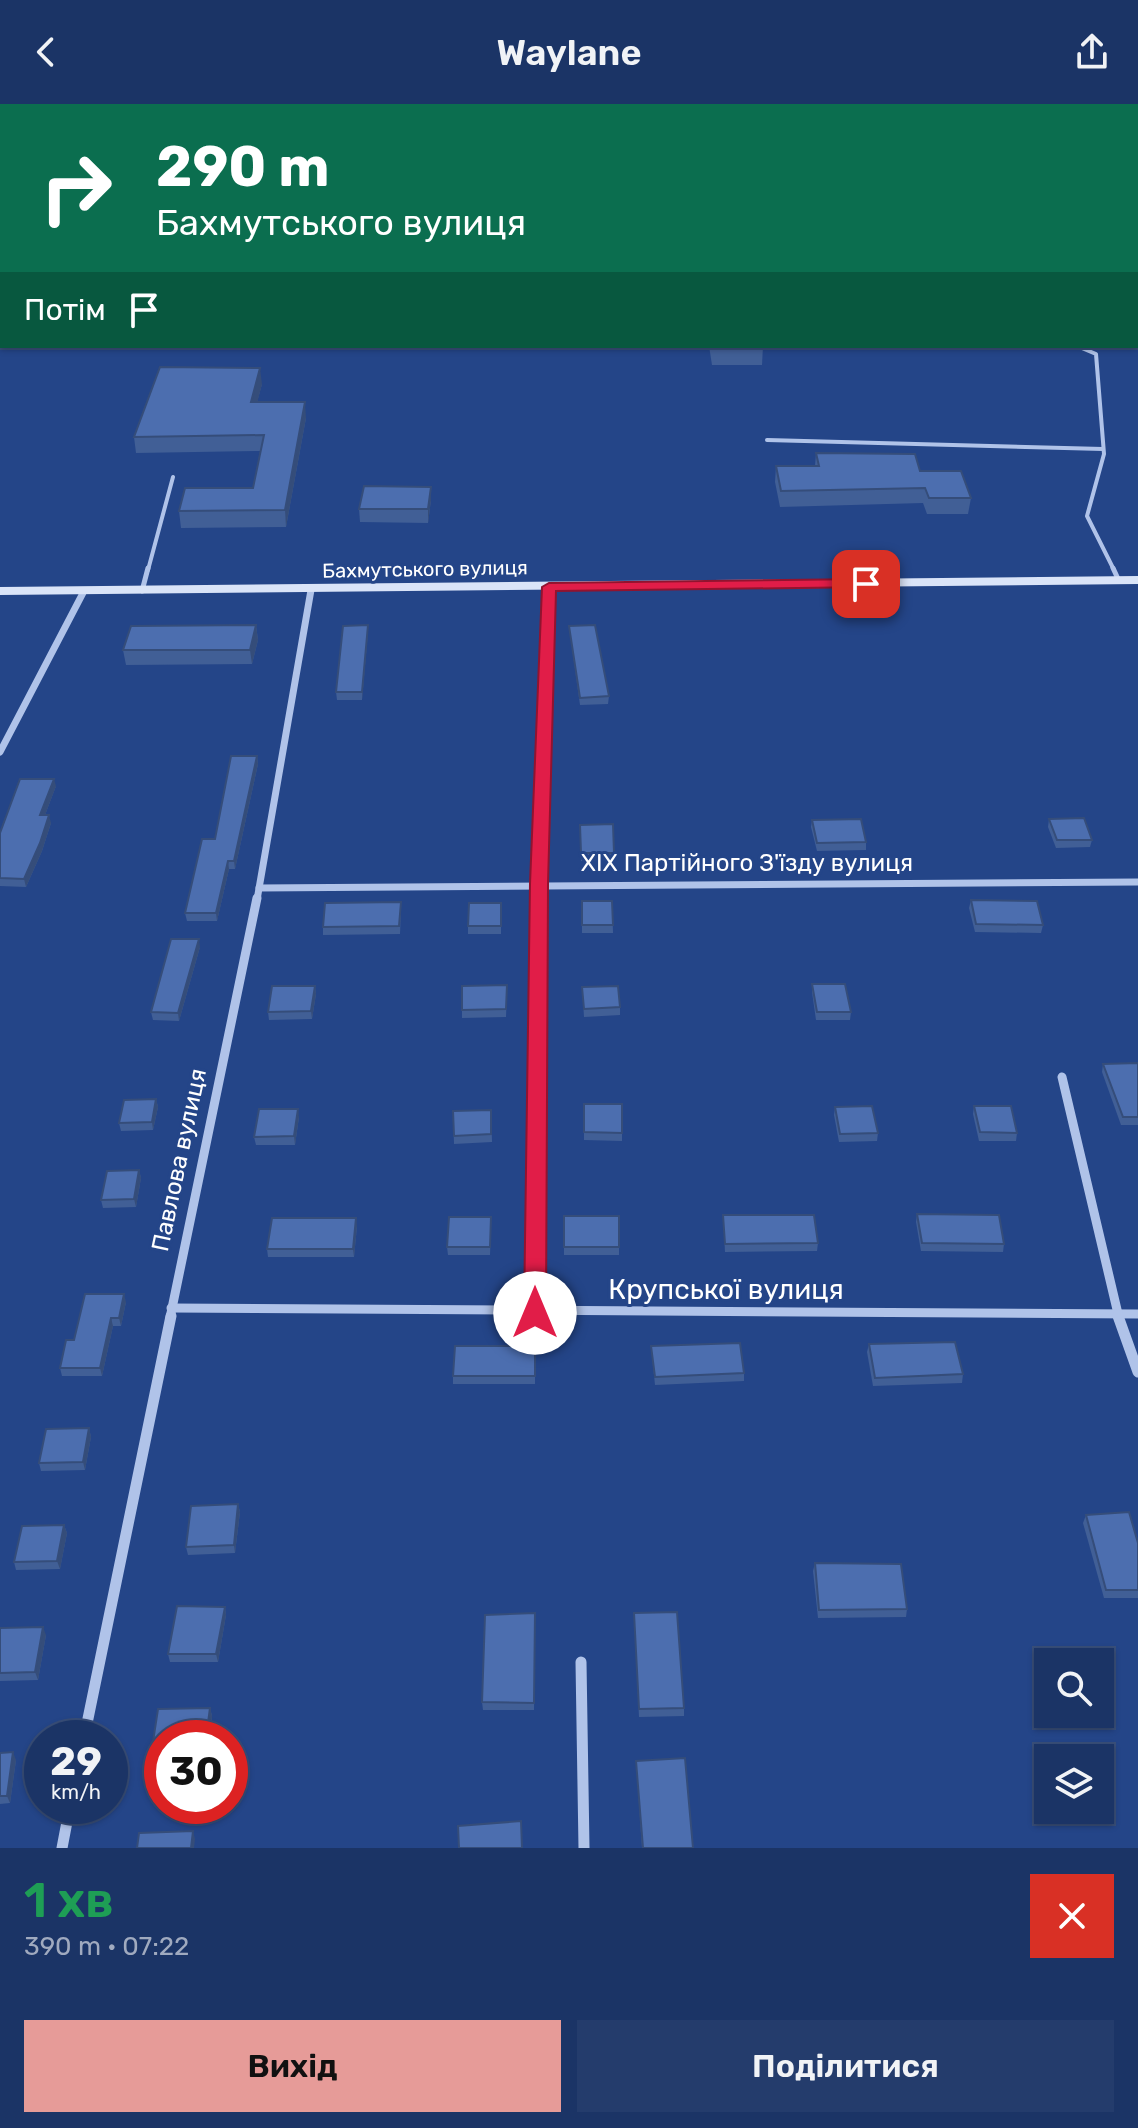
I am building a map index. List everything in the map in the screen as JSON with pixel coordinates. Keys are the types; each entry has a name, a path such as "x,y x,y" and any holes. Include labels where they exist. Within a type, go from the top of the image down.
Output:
{"main road":[{"name":"Бахмутського вулиця","path":"0,591 1138,580"}],"street":[{"path":"535,1313 539,884 549,587"},
{"name":"Павлова вулиця","path":"88,1720 259,888 311,590"},
{"path":"0,752 84,591"},
{"name":"XIX Партійного З'їзду вулиця","path":"259,888 1138,882"},
{"path":"1062,1077 1117,1314 1138,1372"},
{"name":"Крупської вулиця","path":"171,1308 535,1313 1138,1314"},
{"path":"581,1662 584,1848"},
{"path":"62,1848 67,1824"}],"lane":[{"path":"1082,348 1096,354 1103,449 1098,482 1087,516 1119,581"},
{"path":"767,440 1103,449"},
{"path":"142,591 173,477"}],"building":[{"path":"160,367 260,368 251,402 305,402 285,510 179,511 185,488 253,488 264,435 134,437"},
{"path":"816,453 915,454 920,471 961,471 971,498 929,498 925,488 781,491 776,466 819,466"},
{"path":"364,486 431,487 428,509 359,509"},
{"path":"256,625 250,650 123,650 131,626"},
{"path":"368,625 362,692 336,692 343,626"},
{"path":"595,625 609,696 580,698 569,626"},
{"path":"231,756 257,756 234,861 228,861 216,913 185,913 202,839 215,839"},
{"path":"20,779 54,779 40,815 49,815 24,879 0,878 0,833"},
{"path":"1084,818 1092,840 1057,840 1049,819"},
{"path":"861,819 866,842 817,843 812,820"},
{"path":"613,824 614,853 581,853 580,825"},
{"path":"971,900 1037,901 1043,925 976,924"},
{"path":"582,901 612,901 613,925 582,925"},
{"path":"401,902 399,926 323,927 325,903"},
{"path":"469,903 501,903 501,926 468,926"},
{"path":"171,939 199,939 178,1013 151,1012"},
{"path":"812,984 845,984 851,1012 817,1012"},
{"path":"507,985 506,1009 462,1010 462,986"},
{"path":"272,986 315,986 311,1011 268,1012"},
{"path":"618,986 620,1007 584,1009 582,987"},
{"path":"1138,1063 1138,1117 1123,1117 1103,1064"},
{"path":"156,1099 152,1122 119,1123 124,1100"},
{"path":"584,1104 622,1104 622,1133 584,1132"},
{"path":"872,1106 878,1133 840,1134 835,1107"},
{"path":"974,1106 1011,1106 1017,1133 980,1132"},
{"path":"259,1109 298,1109 294,1136 254,1137"},
{"path":"491,1110 491,1134 454,1136 453,1111"},
{"path":"139,1170 134,1199 101,1200 107,1171"},
{"path":"917,1214 999,1215 1004,1244 922,1243"},
{"path":"723,1215 814,1215 818,1243 725,1244"},
{"path":"564,1216 619,1216 619,1247 564,1247"},
{"path":"449,1217 491,1217 490,1247 447,1247"},
{"path":"272,1218 356,1218 353,1249 267,1249"},
{"path":"85,1294 124,1294 119,1318 111,1318 100,1368 60,1368 66,1340 74,1340"},
{"path":"955,1342 963,1374 875,1378 869,1344"},
{"path":"740,1343 744,1373 655,1377 651,1346"},
{"path":"455,1346 535,1346 535,1376 453,1376"},
{"path":"89,1428 83,1462 39,1463 46,1429"},
{"path":"238,1504 234,1545 186,1547 191,1506"},
{"path":"1129,1512 1138,1543 1138,1590 1106,1590 1086,1515"},
{"path":"64,1525 57,1561 14,1562 22,1526"},
{"path":"815,1563 901,1564 907,1609 819,1610"},
{"path":"177,1606 225,1607 216,1654 168,1654"},
{"path":"677,1612 684,1708 639,1709 634,1613"},
{"path":"535,1613 534,1703 482,1702 485,1615"},
{"path":"43,1627 35,1672 0,1673 0,1628"},
{"path":"210,1708 208,1720 156,1720 158,1709"},
{"path":"13,1752 7,1796 0,1796 0,1753"},
{"path":"685,1758 693,1848 643,1848 636,1761"},
{"path":"521,1821 522,1848 459,1848 458,1826"},
{"path":"193,1831 191,1848 137,1848 139,1833"}],"route":[{"path":"535,1313 539,884 549,587 866,584"}]}
